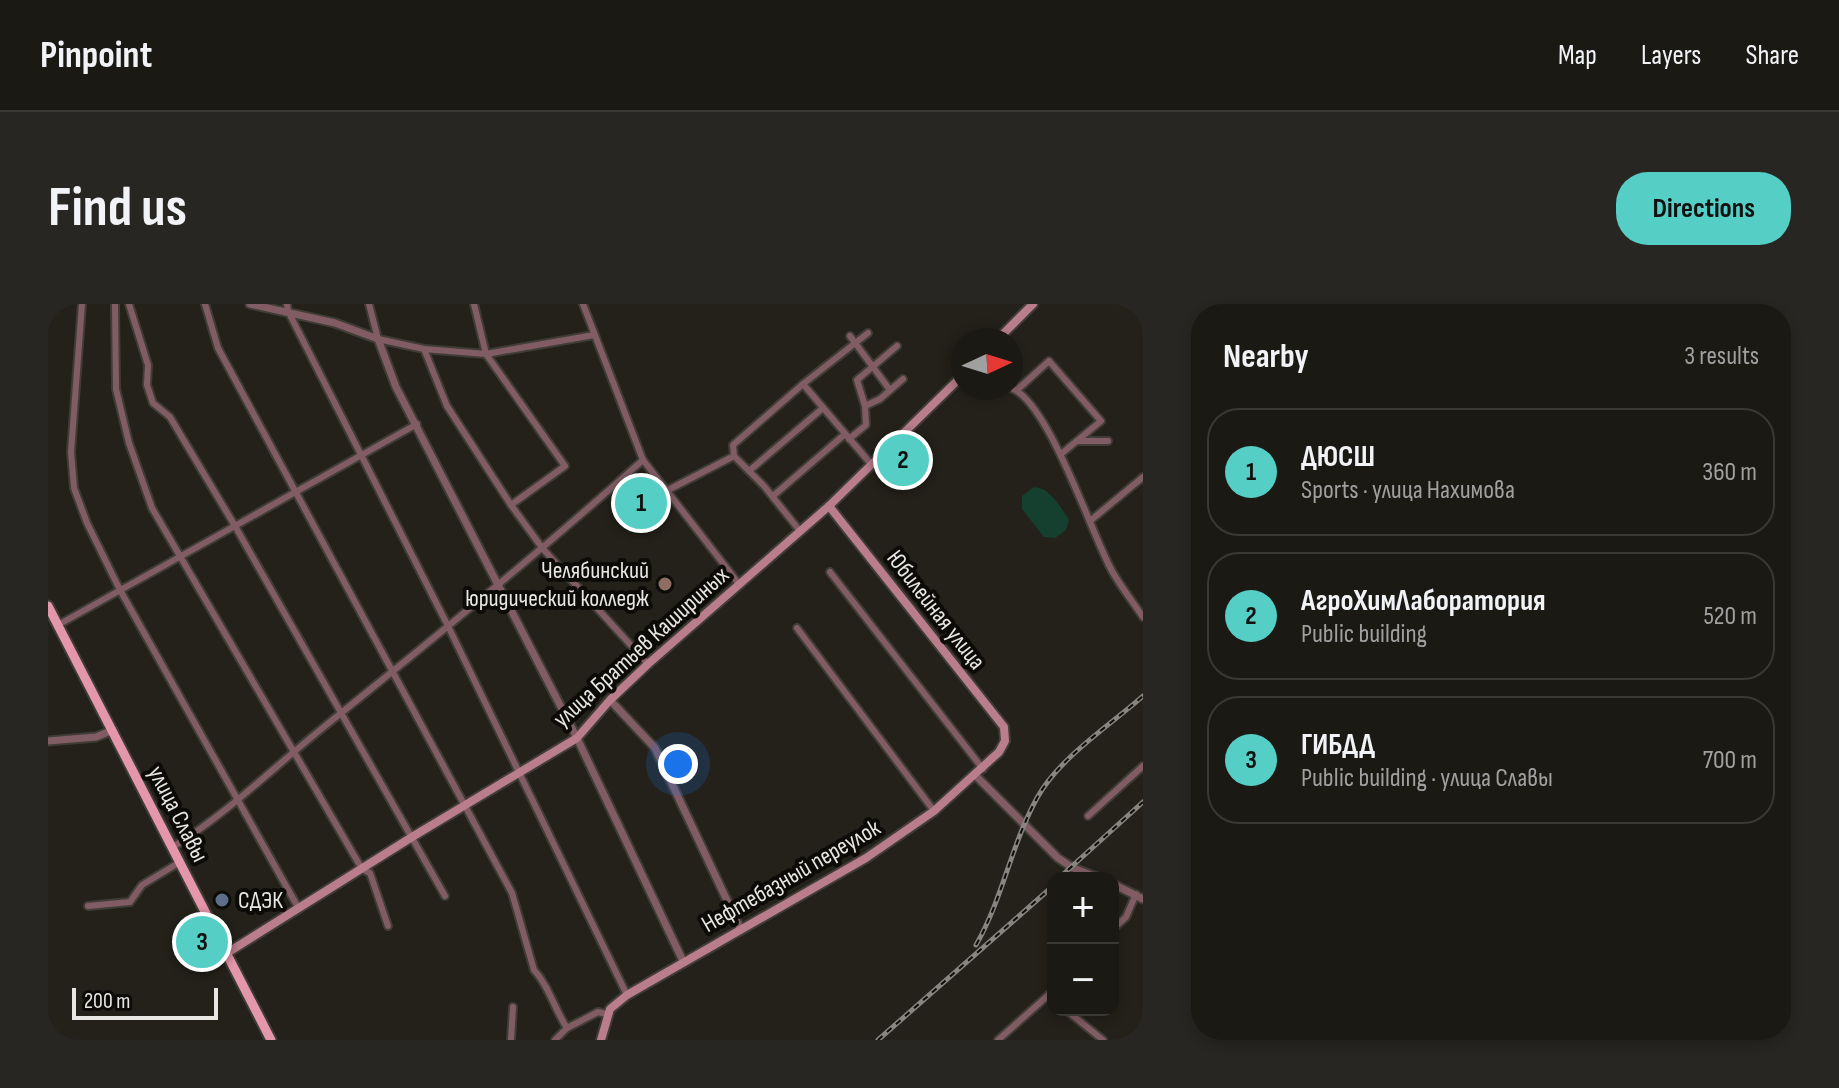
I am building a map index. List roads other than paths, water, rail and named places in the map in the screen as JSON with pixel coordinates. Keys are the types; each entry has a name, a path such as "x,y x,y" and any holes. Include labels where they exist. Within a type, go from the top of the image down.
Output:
{"main road":[{"path":"1009,328 1033,304"},
{"name":"улица Братьев Кашириных","path":"227,953 577,738 610,700 648,664 829,506 951,387"},
{"name":"Юбилейная улица","path":"829,506 1004,727 1005,741"},
{"name":"улица Славы","path":"48,606 271,1040"},
{"name":"Нефтебазный переулок","path":"607,1014 627,995 683,961 866,858 934,811 979,772 1005,741"},
{"path":"601,1040 607,1014"}],"street":[{"path":"82,304 71,452 74,488 87,523 120,590 299,909"},
{"path":"115,304 116,389 129,443 152,508 292,753 362,869 370,873 388,926"},
{"path":"129,304 148,365 147,385 153,403 170,417 235,526 445,896"},
{"path":"205,304 218,348 512,893 534,970 542,978 567,1028"},
{"path":"250,304 287,308 378,339 424,349 486,354 594,335"},
{"path":"369,304 371,319 396,387 577,738 683,961"},
{"path":"474,304 486,354 565,466 511,505"},
{"path":"583,304 643,460 739,584"},
{"path":"287,308 520,771 627,995"},
{"path":"356,330 371,319"},
{"path":"800,531 773,496 734,456 733,445 868,333"},
{"path":"850,336 890,390"},
{"path":"773,496 866,425 865,406 857,380 897,346"},
{"path":"424,349 447,406 511,505 543,549 648,664"},
{"path":"1023,382 1049,361 1101,421 1061,454"},
{"path":"865,406 903,379"},
{"path":"803,384 871,464"},
{"path":"1023,399 1039,417 1061,454 1112,571 1143,617"},
{"path":"749,471 823,408"},
{"path":"58,625 417,424"},
{"path":"1077,441 1108,441"},
{"path":"666,491 734,456"},
{"path":"173,847 237,802 292,753 543,549 643,460"},
{"path":"1090,521 1143,477"},
{"path":"830,572 979,772 1058,858 1083,872"},
{"path":"797,628 934,811"},
{"path":"610,700 655,748 741,930"},
{"path":"48,741 96,737 113,730"},
{"path":"1088,816 1143,766"},
{"path":"88,906 130,902 142,885 180,862"},
{"path":"1119,887 1140,897 1119,923"},
{"path":"998,1040 1047,999"},
{"path":"511,1040 513,1007"},
{"path":"555,1040 567,1028 598,1012 607,1014"},
{"path":"1073,1016 1098,1038"}],"railway":[{"path":"976,945 993,909 1020,834 1046,783 1071,756 1143,696"},
{"path":"1066,872 1143,802"},
{"path":"878,1040 1047,891"}],"place":[{"name":"АгроХимЛаборатория","path":"903,460"},
{"name":"ДЮСШ","path":"641,503"},
{"name":"Челябинский юридический колледж","path":"665,584"},
{"name":"СДЭК","path":"222,900"},
{"name":"ГИБДД","path":"202,942"}]}
